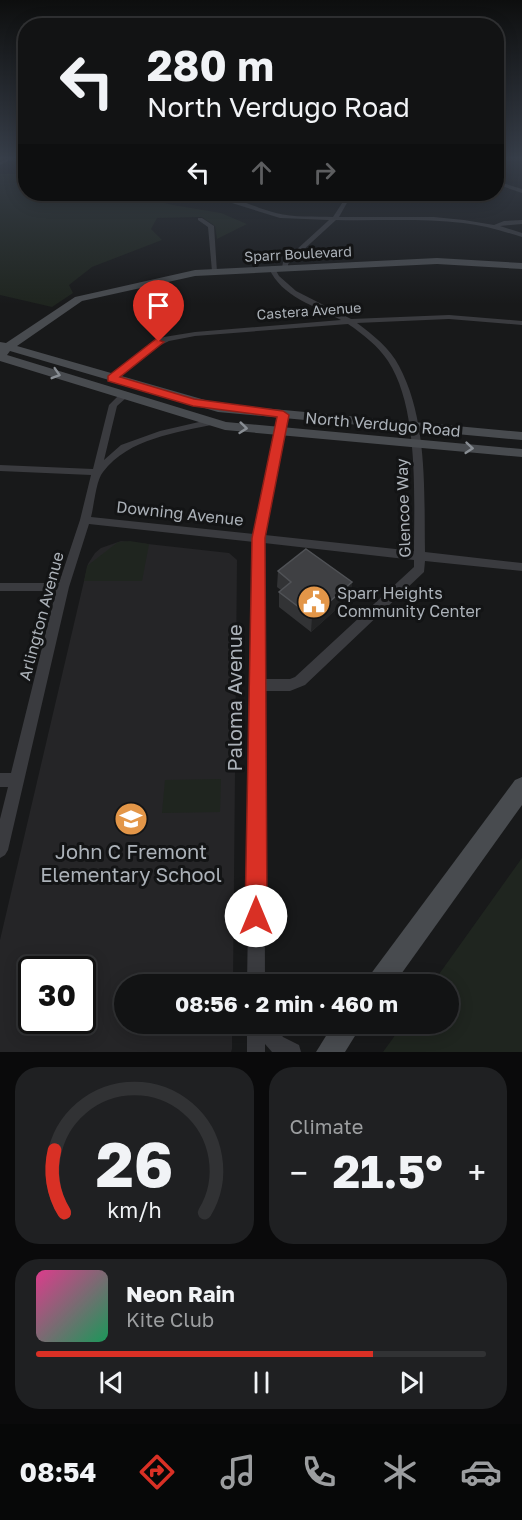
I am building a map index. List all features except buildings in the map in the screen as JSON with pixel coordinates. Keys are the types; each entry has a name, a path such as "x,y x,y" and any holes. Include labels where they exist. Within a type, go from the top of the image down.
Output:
{"main road":[{"name":"Sparr Boulevard","path":"2,351 79,299 105,295 169,277 215,271 437,261 522,266"},
{"name":"North Verdugo Road","path":"2,351 112,378 193,403 283,415 522,436"},
{"name":"North Verdugo Road","path":"2,351 123,396 212,422 280,431 522,453"},
{"path":"386,974 522,787"},
{"path":"329,1052 342,1034"}],"street":[{"path":"250,206 264,213 280,216 428,219 494,227 522,235"},
{"path":"285,268 285,263 334,218 342,206"},
{"path":"200,219 211,226 215,271"},
{"path":"494,227 504,223 522,222"},
{"name":"Glencoe Way","path":"258,685 290,685 300,681 419,572 420,556 414,428 394,365 376,342 349,321 283,285 273,274 272,268"},
{"name":"Castera Avenue","path":"112,378 152,346 167,339 216,331 349,321 449,317 522,323"},
{"name":"Arlington Avenue","path":"0,850 63,587 85,520 113,405 123,396"},
{"name":"Paloma Avenue","path":"256,974 258,538 283,415"},
{"path":"0,468 97,472 124,447 163,432 212,422"},
{"name":"Downing Avenue","path":"85,520 522,567"},
{"path":"0,587 63,587"},
{"path":"0,780 16,780"},
{"path":"256,1034 256,1052"},
{"path":"269,1034 276,1044 292,1052"}],"shaded area":[{"path":"0,206 180,206 221,213 247,224 217,239 215,226 202,217 157,218 151,229 162,240 92,267 69,285 73,293 52,307 0,295"},
{"name":"John C Fremont Elementary School","path":"121,541 229,553 237,560 233,974 114,974 114,1034 232,1034 231,1052 0,1052 0,940 88,564 101,548"},
{"path":"118,542 149,544 142,581 84,581 87,566"},
{"path":"221,779 220,812 162,813 165,780"},
{"path":"522,858 522,1052 383,1052 396,1034 459,1034 459,974 439,974"}],"place":[{"name":"Sparr Heights Community Center","path":"314,602"},
{"name":"John C Fremont Elementary School","path":"131,819"}],"route":[{"path":"159,342 112,378 193,403 283,415 258,538 256,916"}]}
